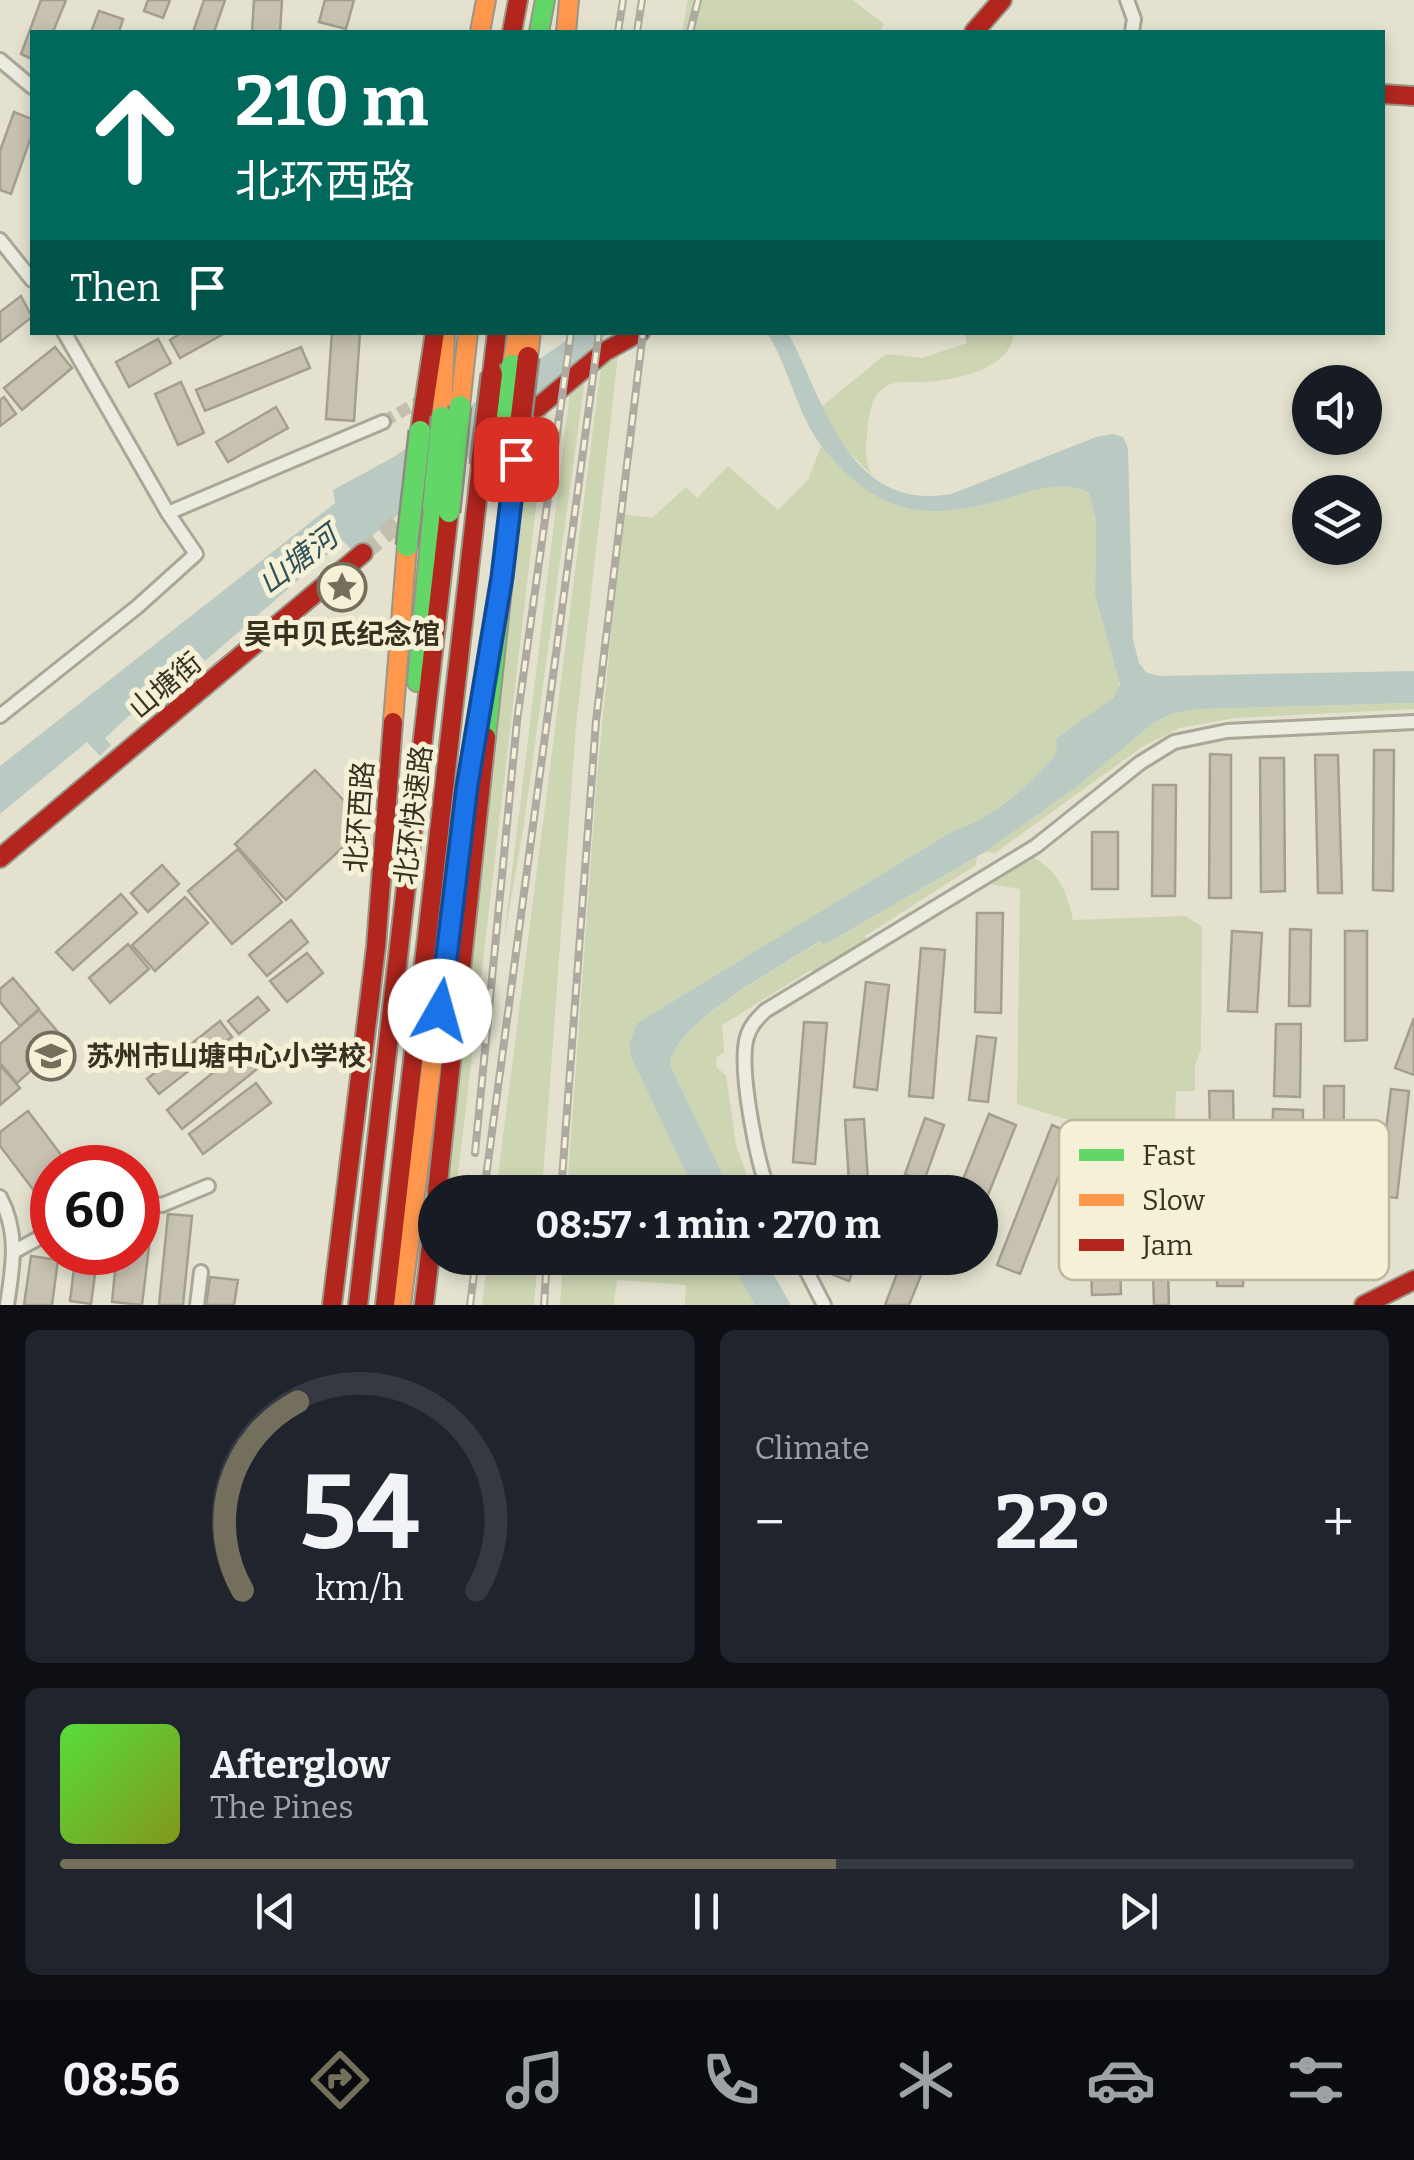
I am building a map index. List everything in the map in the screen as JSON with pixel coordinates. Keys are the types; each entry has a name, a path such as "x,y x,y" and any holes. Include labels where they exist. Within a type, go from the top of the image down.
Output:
{"main road":[{"path":"480,30 486,0"},
{"path":"512,30 518,0"},
{"path":"539,30 545,0"},
{"path":"566,30 569,0"},
{"path":"976,30 1002,0"},
{"path":"1385,94 1414,96"},
{"name":"北环西路","path":"332,1305 376,947 407,546 435,335"},
{"path":"445,335 451,412"},
{"path":"451,412 467,335"},
{"path":"498,335 511,365"},
{"path":"439,1175 502,577 499,462 517,335"},
{"path":"511,365 529,335"},
{"path":"536,408 604,352 635,335"},
{"name":"北环快速路","path":"358,1305 416,811 418,645 441,509 451,412"},
{"name":"北环快速路","path":"385,1305 466,601 499,462"},
{"name":"山塘街","path":"0,858 363,553"},
{"path":"402,1305 467,787 502,577"},
{"path":"424,1305 427,1275"},
{"path":"1364,1305 1414,1280"}],"street":[{"path":"1127,0 1134,19 1132,30"},
{"path":"0,60 30,85"},
{"path":"0,240 30,278"},
{"path":"0,716 138,606 196,554 168,513 66,335"},
{"path":"168,513 383,422"},
{"path":"765,1175 755,1139 745,1050 749,1030 765,1011 1036,846 1140,763 1174,742 1227,732 1414,722"},
{"path":"160,1205 208,1186"},
{"path":"0,1197 10,1216 15,1251 8,1305"},
{"path":"15,1251 30,1243"},
{"path":"196,1305 201,1272"},
{"path":"809,1275 824,1305"}],"green space":[{"path":"688,0 853,0 884,24 880,30 682,30"},
{"path":"965,335 1014,335 1004,355 981,370 939,381 898,383 878,393 869,415 866,450 874,477 838,442 821,407 886,354 922,358 967,343"},
{"path":"619,347 576,726 543,1175 498,1175 602,359"},
{"path":"586,372 524,824 503,946 571,383"},
{"path":"548,405 458,1175 445,1175 528,422"},
{"path":"821,446 869,489 912,509 960,509 1056,486 1089,493 1096,521 1095,595 1119,678 1118,692 1041,772 997,808 637,1023 629,1044 631,1057 687,1175 568,1175 597,776 623,514 652,518 686,487 697,498 728,466 778,510 808,480"},
{"path":"1414,703 1414,709 1235,718 1179,728 1142,747 995,853 985,852 1079,785 1153,723 1171,714 1199,709"},
{"path":"977,857 976,865 865,936 867,944 815,976 811,970 722,1025 724,1052 716,1058 716,1067 726,1075 736,1145 747,1175 723,1175 670,1065 675,1049 689,1032 733,996 821,941 824,945"},
{"path":"1032,857 1060,883 1073,920 1186,916 1202,927 1201,1050 1195,1064 1195,1091 1176,1091 1175,1120 1068,1120 1017,1104 1020,889 990,884"},
{"path":"486,1275 537,1275 534,1305 482,1305"},
{"path":"562,1275 738,1275 755,1305 685,1305 686,1285 617,1280 614,1305 560,1305"}],"water":[{"name":"山塘河","path":"575,335 607,335 549,393 353,551 343,541 205,661 198,653 105,738 111,745 100,756 87,742 0,814 0,766 335,503 333,490 392,458"},
{"path":"768,335 789,335 828,419 863,469 887,486 916,495 951,494 1096,437 1123,437 1128,448 1133,639 1139,663 1147,673 1161,676 1414,671 1414,703 1199,709 1171,714 1153,723 1079,785 985,852 824,945 820,941 732,996 689,1032 675,1049 670,1065 723,1175 687,1175 631,1057 629,1044 637,1023 953,831 996,809 1057,753 1056,739 1114,697 1120,684 1095,595 1096,521 1089,493 1071,487 1052,487 959,509 911,509 867,490 846,473 824,449 800,407"},
{"path":"738,1275 774,1275 791,1305 755,1305"}],"building":[{"path":"41,0 66,0 54,30 30,30 30,58 21,54"},
{"path":"148,0 170,0 163,18 144,11"},
{"path":"204,0 225,0 215,30 194,30"},
{"path":"254,0 282,0 280,30 252,30"},
{"path":"325,0 354,0 346,29 319,22"},
{"path":"99,11 123,19 120,30 92,30"},
{"path":"14,112 30,118 30,140 11,194 0,190 0,151"},
{"path":"21,296 30,319 0,342 0,312"},
{"path":"178,335 222,335 180,358 170,340"},
{"path":"332,335 360,335 354,421 326,419"},
{"path":"158,339 171,363 129,387 116,362"},
{"path":"55,347 72,368 22,410 4,388"},
{"path":"301,347 310,368 205,411 196,390"},
{"path":"181,382 204,433 178,445 155,394"},
{"path":"4,397 16,414 0,426 0,400"},
{"path":"276,407 288,428 228,462 216,442"},
{"path":"1374,750 1394,750 1393,891 1373,890"},
{"path":"1210,754 1231,755 1231,898 1209,898"},
{"path":"1315,755 1338,755 1342,893 1318,893"},
{"path":"1260,758 1284,758 1285,891 1261,892"},
{"path":"315,770 367,825 286,900 235,844"},
{"path":"1153,785 1176,785 1175,896 1152,896"},
{"path":"1092,832 1118,832 1118,889 1092,889"},
{"path":"238,849 282,902 232,944 188,891"},
{"path":"162,865 179,884 148,912 131,893"},
{"path":"121,894 137,913 73,970 56,952"},
{"path":"185,897 208,923 155,971 132,945"},
{"path":"977,913 1003,913 1001,1013 975,1012"},
{"path":"291,920 308,942 267,976 249,955"},
{"path":"1290,929 1311,930 1310,1006 1289,1006"},
{"path":"1232,931 1262,933 1257,1012 1228,1011"},
{"path":"1345,931 1367,931 1367,1040 1345,1041"},
{"path":"128,944 149,969 110,1003 89,978"},
{"path":"921,948 945,950 933,1098 909,1096"},
{"path":"307,953 323,973 287,1002 270,981"},
{"path":"13,978 39,1009 20,1026 0,1002 0,989"},
{"path":"866,982 889,985 877,1090 854,1087"},
{"path":"258,997 269,1010 239,1034 228,1021"},
{"path":"39,1010 65,1040 17,1083 0,1063 0,1044"},
{"path":"1414,1018 1414,1075 1395,1068"},
{"path":"220,1021 232,1037 159,1094 147,1079"},
{"path":"804,1022 827,1023 815,1164 793,1162"},
{"path":"1276,1024 1301,1024 1300,1097 1274,1096"},
{"path":"977,1036 996,1038 988,1102 969,1100"},
{"path":"242,1049 257,1069 182,1129 167,1110"},
{"path":"0,1065 20,1088 0,1105"},
{"path":"256,1083 271,1103 203,1154 189,1134"},
{"path":"1324,1086 1344,1086 1344,1120 1324,1120"},
{"path":"1391,1089 1409,1091 1397,1198 1389,1197 1387,1120"},
{"path":"1209,1091 1233,1091 1234,1120 1210,1120"},
{"path":"1273,1109 1303,1110 1303,1120 1273,1120"},
{"path":"28,1111 54,1145 30,1145 30,1185 0,1146 0,1132"},
{"path":"989,1114 1016,1125 996,1175 965,1175"},
{"path":"925,1118 944,1125 926,1175 905,1174"},
{"path":"864,1119 868,1175 849,1175 845,1120"},
{"path":"1052,1125 1059,1128 1059,1175 1020,1274 998,1262"},
{"path":"168,1214 192,1216 183,1305 159,1305"},
{"path":"30,1263 30,1275 56,1275 52,1305 24,1305"},
{"path":"73,1275 95,1275 91,1304 70,1301"},
{"path":"115,1275 146,1275 142,1305 112,1302"},
{"path":"896,1275 921,1275 909,1305 885,1305"},
{"path":"210,1277 238,1280 234,1305 206,1305"},
{"path":"1091,1280 1120,1280 1121,1294 1092,1295"},
{"path":"1153,1280 1168,1280 1169,1305 1154,1305"},
{"path":"1217,1280 1243,1280 1243,1286 1217,1286"}],"tunnel":[{"path":"383,422 429,396"},
{"path":"363,553 416,508"}],"railway":[{"path":"618,30 623,0"},
{"path":"637,30 642,0"},
{"path":"690,30 698,0"},
{"path":"475,1153 517,721 571,335"},
{"path":"486,1175 599,335"},
{"path":"562,1175 596,721 643,335"},
{"path":"470,1305 474,1275"},
{"path":"544,1305 546,1275"}],"traffic: fast":[{"path":"539,30 545,0"},
{"path":"499,462 512,365"},
{"path":"449,512 460,406"},
{"path":"433,507 442,417"},
{"path":"407,546 420,431"},
{"path":"486,737 516,459"},
{"path":"417,682 433,507"}],"traffic: slow":[{"path":"480,30 486,0"},
{"path":"566,30 569,0"},
{"path":"442,417 445,335"},
{"path":"460,406 468,335"},
{"path":"512,365 517,335"},
{"path":"528,357 531,335"},
{"path":"393,722 407,546"},
{"path":"401,1305 467,786"}],"traffic: jam":[{"path":"512,30 518,0"},
{"path":"976,30 1002,0"},
{"path":"1385,94 1414,96"},
{"path":"420,431 435,335"},
{"path":"492,374 497,335"},
{"path":"537,408 604,352 635,335"},
{"path":"516,459 528,357"},
{"path":"481,465 492,374"},
{"path":"385,1305 481,465"},
{"path":"358,1305 449,512"},
{"path":"0,858 363,553"},
{"path":"332,1305 376,947 393,722"},
{"path":"439,1175 486,737"},
{"path":"424,1305 427,1275"},
{"path":"1364,1305 1414,1280"}],"place":[{"name":"吴中贝氏纪念馆","path":"342,587"},
{"name":"苏州市山塘中心小学校","path":"51,1056"}],"route":[{"path":"440,1011 478,707 502,577 516,459"}]}
